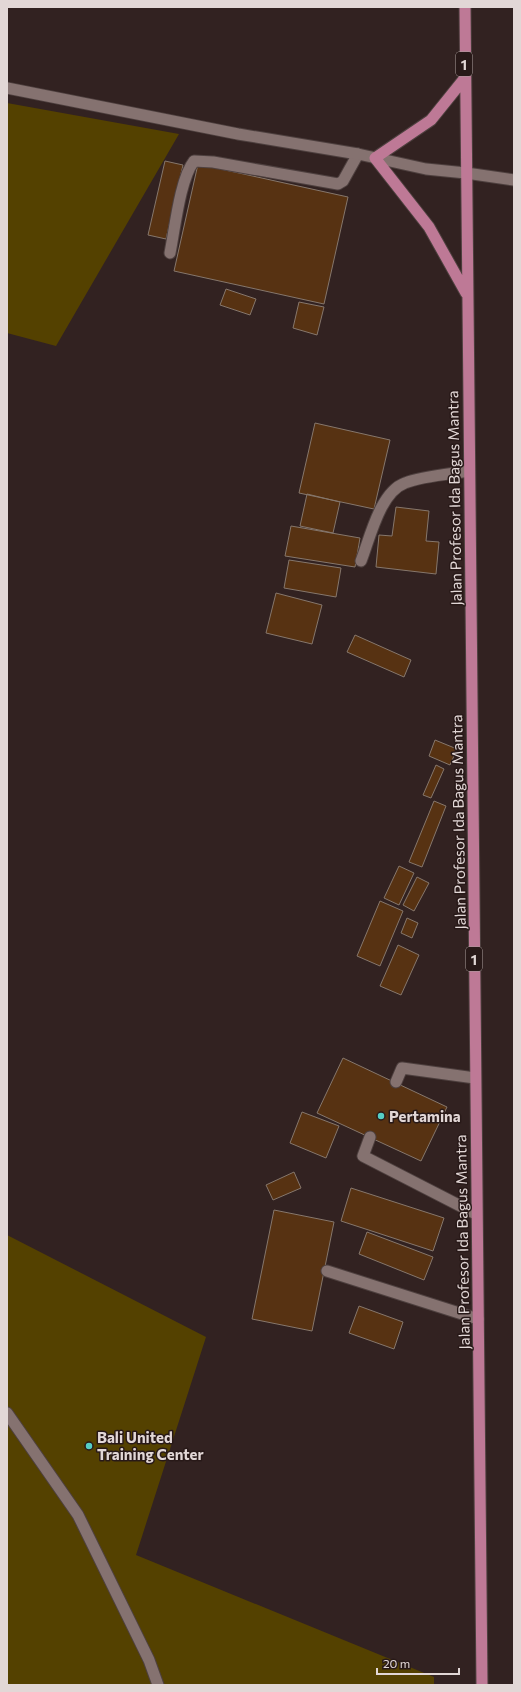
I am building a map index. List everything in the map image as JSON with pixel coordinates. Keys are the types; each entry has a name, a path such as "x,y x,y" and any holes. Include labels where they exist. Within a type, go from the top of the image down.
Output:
{"highway":[{"name":"Jalan Profesor Ida Bagus Mantra","path":"465,7 464,79 482,1685"},
{"path":"464,79 431,120 375,158 429,227 467,294"}],"street":[{"path":"7,88 238,134 358,154 426,168 514,180"},
{"path":"170,253 184,181 188,168 194,161 213,162 338,184 343,181 358,154"},
{"path":"361,561 377,516 385,500 394,491 404,483 469,471"},
{"path":"396,1082 402,1068 475,1078"},
{"path":"370,1137 363,1156 476,1214"},
{"path":"327,1271 478,1319"},
{"path":"7,1413 78,1515 149,1660 158,1685"}],"shaded area":[{"path":"7,103 179,134 56,346 7,333"},
{"name":"Bali United Training Center","path":"7,1235 206,1337 136,1555 434,1677 434,1685 7,1685"}],"building":[{"path":"165,161 183,165 166,239 148,235"},
{"path":"198,164 348,197 324,304 174,271"},
{"path":"226,289 256,299 250,315 220,305"},
{"path":"299,302 324,307 317,335 293,328"},
{"path":"315,423 390,440 374,509 299,493"},
{"path":"307,494 340,502 333,533 300,526"},
{"path":"396,507 429,511 426,541 439,542 436,574 376,567 379,535 392,536"},
{"path":"291,526 360,538 355,567 285,556"},
{"path":"289,560 341,568 336,597 284,588"},
{"path":"276,593 322,605 312,644 266,633"},
{"path":"355,635 411,660 404,677 347,652"},
{"path":"435,740 457,749 450,765 429,756"},
{"path":"436,765 444,769 431,798 423,795"},
{"path":"434,801 446,806 422,867 409,862"},
{"path":"399,866 414,873 399,905 384,898"},
{"path":"417,877 429,883 414,911 403,905"},
{"path":"380,901 403,911 380,966 357,956"},
{"path":"407,918 418,923 412,938 401,933"},
{"path":"398,945 419,955 401,995 380,986"},
{"path":"343,1058 447,1107 421,1161 317,1113"},
{"path":"302,1112 339,1126 326,1158 290,1143"},
{"path":"294,1172 301,1188 273,1200 266,1185"},
{"path":"351,1188 444,1218 433,1251 341,1221"},
{"path":"274,1210 334,1222 312,1331 252,1319"},
{"path":"367,1232 433,1257 424,1280 359,1254"},
{"path":"359,1306 403,1322 394,1349 349,1333"}],"place":[{"name":"Pertamina","path":"381,1116"},
{"name":"Bali United Training Center","path":"89,1446"}]}
